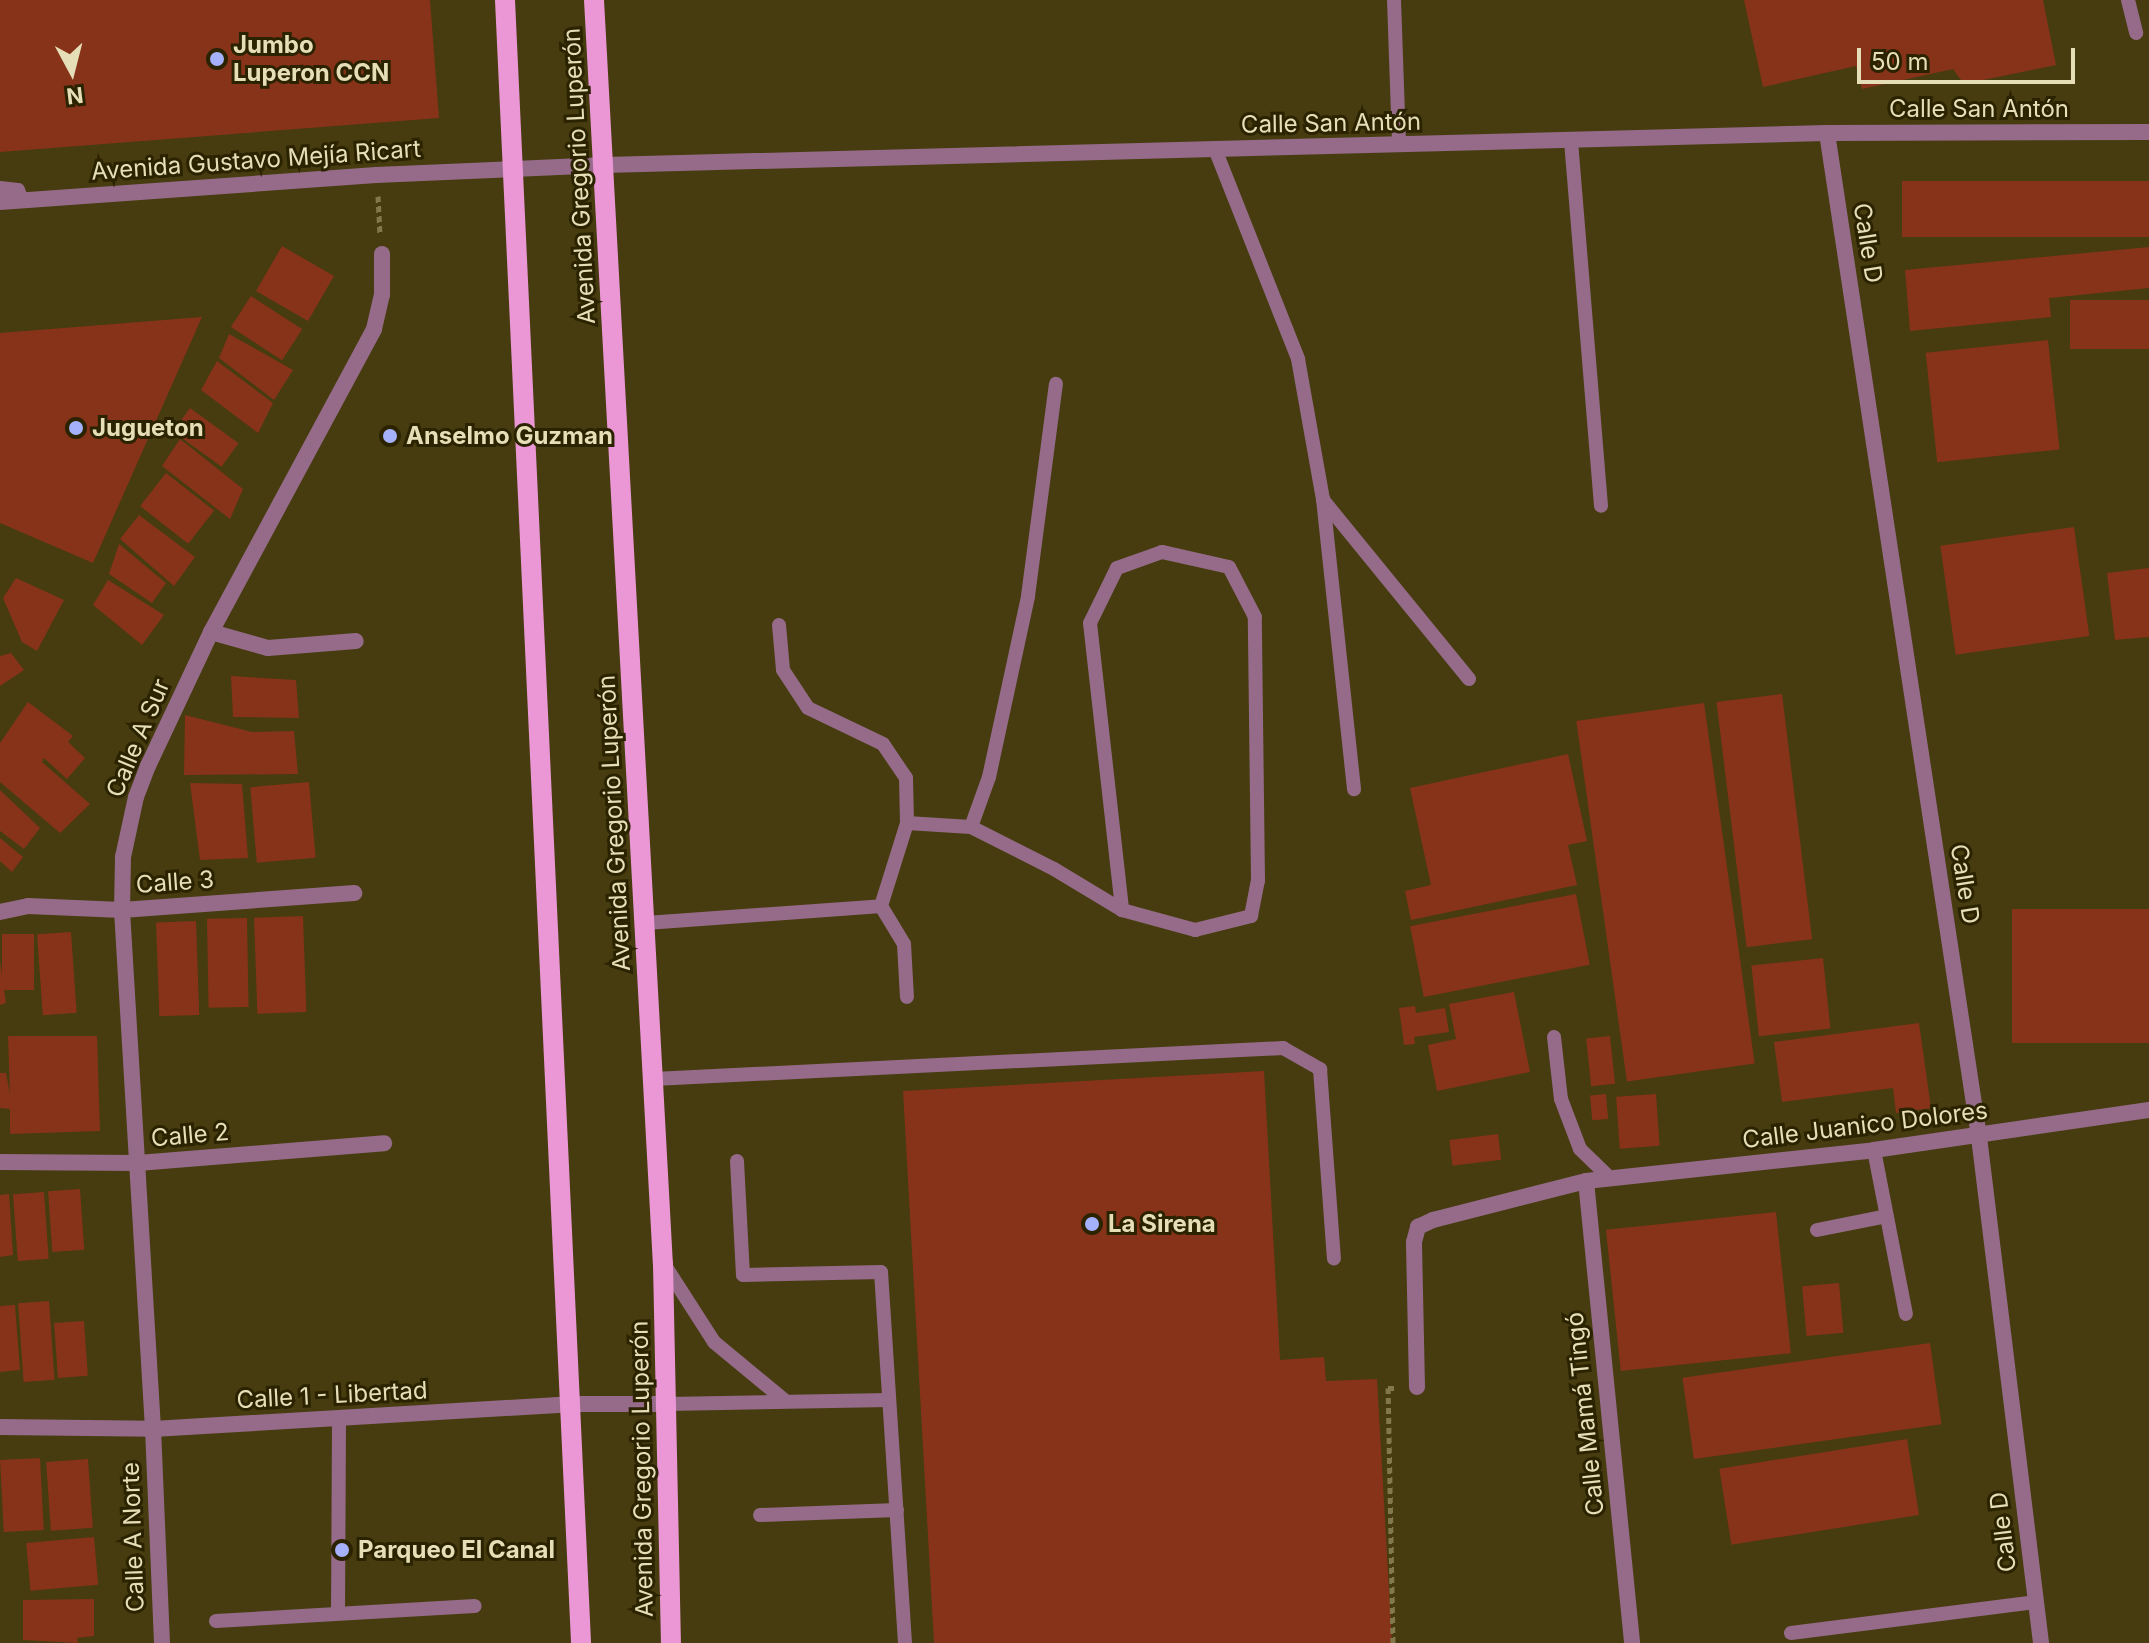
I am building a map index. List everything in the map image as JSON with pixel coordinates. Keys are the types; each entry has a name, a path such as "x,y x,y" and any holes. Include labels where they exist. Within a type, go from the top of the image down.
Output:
{"main road":[{"path":"505,0 581,1643"},
{"name":"Avenida Gregorio Luperón","path":"594,0 663,1264 671,1643"}],"street":[{"name":"Calle San Antón","path":"515,170 605,165 1827,133 2149,132"},
{"name":"Calle D","path":"1827,133 1979,1137 2041,1643"},
{"name":"Avenida Gustavo Mejía Ricart","path":"0,202 376,175 515,170"},
{"name":"Calle A Sur","path":"153,1429 122,910 123,857 136,797 211,632 374,329 382,295 382,254"},
{"path":"211,632 268,648 356,641"},
{"name":"Calle 3","path":"0,912 28,906 122,910 354,893"},
{"name":"Calle Juanico Dolores","path":"1417,1387 1414,1242 1418,1227 1586,1181 1979,1137 2149,1110"},
{"name":"Calle 2","path":"0,1162 138,1163 384,1143"},
{"name":"Calle Mamá Tingó","path":"1586,1181 1632,1643"},
{"name":"Calle 1 - Libertad","path":"0,1427 153,1429 570,1404 666,1404"},
{"name":"Calle A Norte","path":"153,1429 162,1643"}],"lane":[{"path":"1394,0 1399,145"},
{"path":"2128,0 2136,33"},
{"path":"1571,141 1601,506"},
{"path":"1215,149 1298,359 1323,499 1354,789"},
{"path":"0,188 18,190 22,200"},
{"path":"971,827 989,777 1028,596 1056,384"},
{"path":"1323,499 1469,679"},
{"path":"907,823 971,827 1054,869 1122,910 1195,930 1251,916 1258,881 1255,617 1229,567 1162,552 1117,568 1090,623 1122,910"},
{"path":"779,625 783,670 808,708 883,744 906,778 907,823 881,906 904,944 907,997"},
{"path":"646,923 881,906"},
{"path":"1554,1037 1561,1099 1580,1149 1610,1178"},
{"path":"654,1079 1283,1048 1320,1069 1334,1258"},
{"path":"1874,1150 1906,1314"},
{"path":"737,1161 743,1275 881,1272 905,1643"},
{"path":"1817,1230 1887,1216"},
{"path":"663,1264 714,1342 784,1400"},
{"path":"666,1404 889,1400"},
{"path":"338,1613 339,1419"},
{"path":"760,1515 897,1510"},
{"path":"1791,1633 2036,1602"},
{"path":"216,1621 475,1606"}],"path":[{"path":"376,175 382,254"},
{"path":"1393,1643 1388,1388 1417,1387"}],"building":[{"name":"Jumbo Luperon CCN","path":"0,0 430,0 439,118 0,152"},
{"path":"1744,0 2043,0 2056,65 1964,84 1953,69 1862,89 1856,66 1763,87"},
{"path":"1902,181 2149,181 2149,237 1902,237"},
{"path":"282,246 334,276 308,321 256,291"},
{"path":"2149,247 2149,288 2049,298 2051,317 1910,331 1905,270"},
{"path":"251,296 302,329 282,360 231,327"},
{"path":"2070,300 2149,300 2149,349 2070,349"},
{"name":"Jugueton","path":"202,317 93,563 0,523 0,333"},
{"path":"229,334 293,370 274,400 219,358"},
{"path":"2048,340 2059,449 1937,462 1926,353"},
{"path":"217,361 273,403 258,433 201,390"},
{"path":"190,408 239,443 221,467 173,431"},
{"path":"180,439 243,489 230,519 162,466"},
{"path":"166,473 214,511 188,544 140,506"},
{"path":"139,515 195,557 174,586 120,539"},
{"path":"2074,527 2089,636 1956,655 1940,546"},
{"path":"119,544 166,583 152,603 109,574"},
{"path":"2149,568 2149,637 2115,640 2107,573"},
{"path":"16,578 64,600 37,651 22,642 3,598"},
{"path":"108,580 164,615 142,645 93,605"},
{"path":"11,653 24,670 0,686 0,656"},
{"path":"231,676 296,680 299,718 233,717"},
{"path":"1782,694 1812,939 1747,947 1716,702"},
{"path":"28,702 73,736 68,742 85,758 67,779 44,758 42,762 90,804 60,833 0,782 0,743"},
{"path":"1704,703 1755,1063 1627,1081 1576,721"},
{"path":"185,715 252,732 294,731 298,774 184,775"},
{"path":"1568,754 1587,841 1568,845 1577,885 1411,920 1405,891 1431,885 1410,788"},
{"path":"309,782 316,858 257,863 250,787"},
{"path":"190,783 242,784 248,858 200,860"},
{"path":"0,790 40,828 24,849 0,831"},
{"path":"0,838 23,857 12,872 0,861"},
{"path":"1576,894 1590,965 1424,997 1410,926"},
{"path":"2012,909 2149,909 2149,1043 2012,1043"},
{"path":"303,916 306,1012 257,1014 254,918"},
{"path":"247,918 249,1007 209,1008 207,919"},
{"path":"196,921 199,1015 159,1016 156,922"},
{"path":"71,932 77,1013 43,1015 37,934"},
{"path":"2,934 34,934 34,990 2,990"},
{"path":"1823,958 1830,1029 1759,1036 1751,966"},
{"path":"0,961 6,1003 0,1005"},
{"path":"1514,992 1530,1072 1437,1091 1428,1045 1456,1039 1449,1004"},
{"path":"1415,1006 1416,1013 1445,1008 1449,1032 1414,1037 1415,1044 1404,1045 1399,1008"},
{"path":"1919,1023 1931,1108 1896,1113 1893,1088 1782,1102 1774,1042"},
{"path":"8,1036 97,1036 100,1131 10,1134 10,1109 0,1108 0,1073 6,1073 10,1094"},
{"path":"1610,1036 1615,1084 1591,1086 1586,1039"},
{"name":"La Sirena","path":"1264,1071 1280,1360 1324,1357 1326,1381 1377,1379 1392,1643 934,1643 903,1091"},
{"path":"1606,1094 1608,1119 1592,1120 1590,1095"},
{"path":"1656,1094 1660,1146 1620,1149 1616,1097"},
{"path":"1498,1134 1501,1160 1453,1166 1449,1140"},
{"path":"80,1189 84,1250 52,1252 48,1191"},
{"path":"44,1192 49,1259 18,1261 13,1194"},
{"path":"9,1194 13,1255 0,1257 0,1195"},
{"path":"1776,1212 1791,1353 1621,1371 1606,1230"},
{"path":"1839,1283 1843,1333 1806,1336 1802,1286"},
{"path":"49,1301 55,1380 24,1382 18,1303"},
{"path":"15,1305 20,1370 0,1372 0,1306"},
{"path":"84,1321 88,1376 58,1378 54,1323"},
{"path":"1930,1343 1941,1424 1694,1459 1682,1378"},
{"path":"1907,1439 1919,1515 1731,1545 1719,1469"},
{"path":"40,1458 44,1530 4,1532 0,1460"},
{"path":"88,1459 93,1528 51,1531 46,1462"},
{"path":"94,1537 98,1585 30,1591 26,1543"},
{"path":"94,1599 94,1636 77,1638 78,1643 23,1640 23,1600"}],"place":[{"name":"Jumbo Luperon CCN","path":"217,59"},
{"name":"Jugueton","path":"76,428"},
{"name":"Anselmo Guzman","path":"390,436"},
{"name":"La Sirena","path":"1092,1224"},
{"name":"Parqueo El Canal","path":"342,1550"}]}
